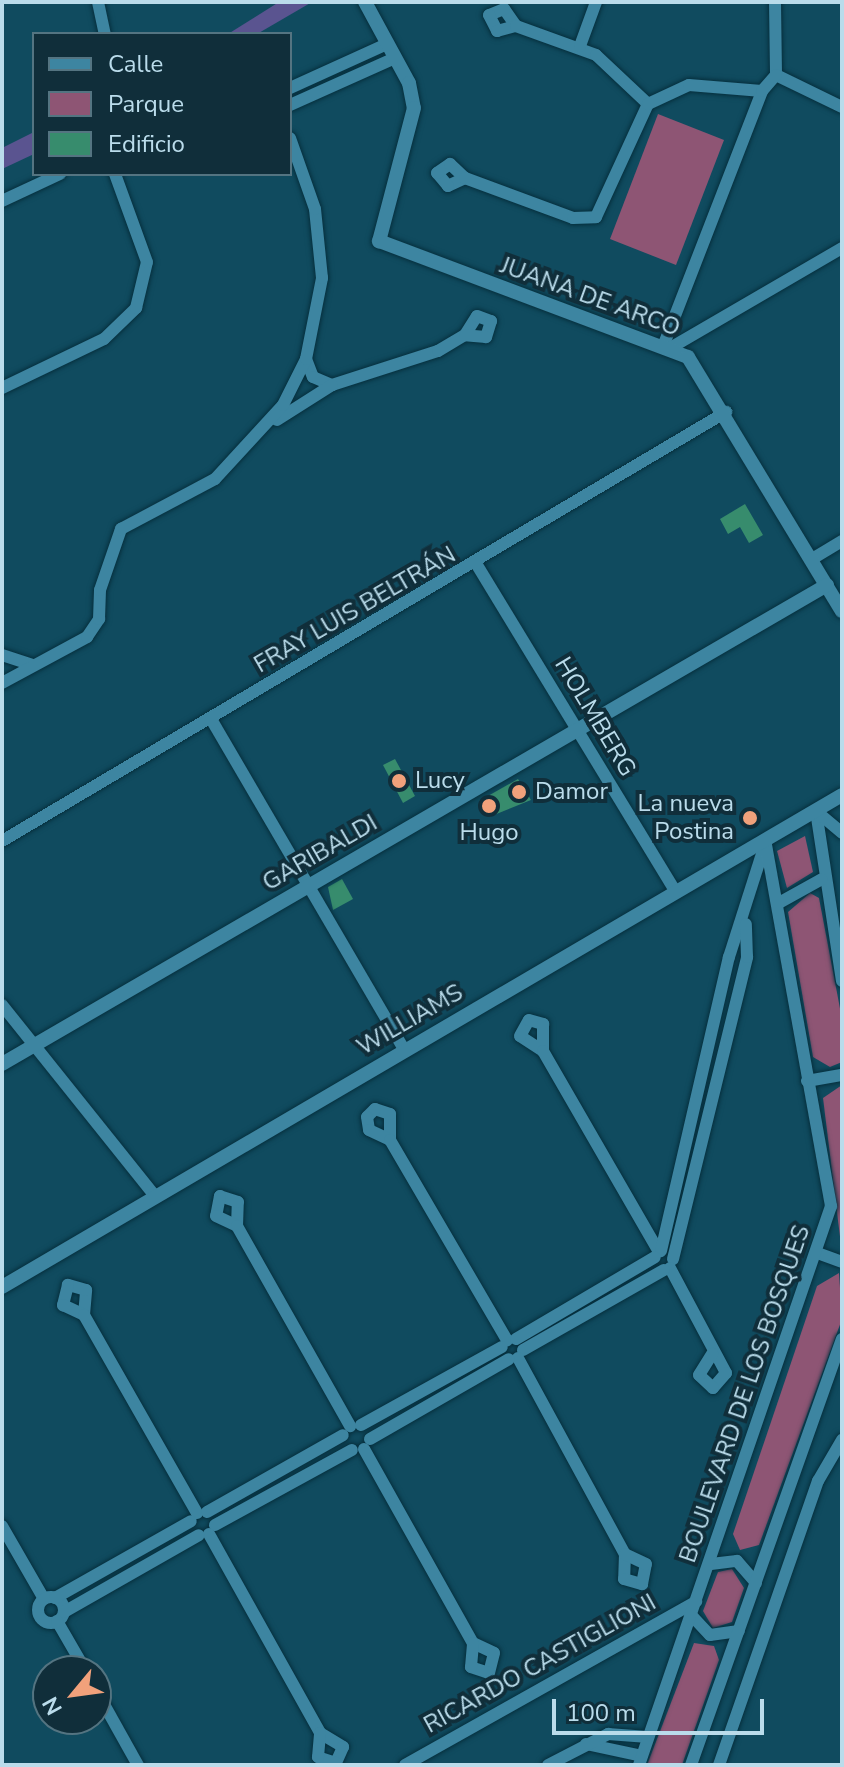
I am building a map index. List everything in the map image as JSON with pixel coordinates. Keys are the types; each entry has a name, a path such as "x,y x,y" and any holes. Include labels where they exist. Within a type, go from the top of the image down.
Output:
{"street":[{"path":"98,2 105,32"},
{"path":"292,104 395,58 365,2"},
{"path":"580,46 596,2"},
{"path":"668,346 762,91 776,75 775,2"},
{"path":"516,26 580,46 648,104"},
{"path":"292,87 387,44"},
{"name":"JUANA DE ARCO","path":"395,58 414,108 379,241 390,251 668,346 696,365 842,611"},
{"path":"776,75 842,107"},
{"path":"465,178 573,218 596,217 648,104 689,85 762,91"},
{"path":"265,430 306,359 318,314 322,242 292,144"},
{"path":"2,201 56,176"},
{"path":"2,388 104,339 136,308 147,262 116,176"},
{"path":"668,346 842,248"},
{"path":"2,683 96,628 100,590 121,529 215,479 265,430 332,385 465,335"},
{"path":"306,359 313,377 332,385"},
{"name":"FRAY LUIS BELTRÁN","path":"2,841 477,565 726,412"},
{"path":"812,559 842,541"},
{"name":"HOLMBERG","path":"477,565 676,892"},
{"name":"GARIBALDI","path":"2,1064 827,585"},
{"path":"2,655 33,665"},
{"path":"211,719 404,1049"},
{"name":"WILLIAMS","path":"2,1287 842,795"},
{"path":"816,811 840,829"},
{"path":"816,811 822,879 842,981"},
{"path":"746,917 747,957 669,1265 512,1349 352,1428 50,1598 41,1618 60,1616 362,1446 512,1349 658,1254 729,957 746,917 765,840"},
{"name":"BOULEVARD DE LOS BOSQUES","path":"640,1760 820,1254 831,1206 765,840"},
{"path":"777,904 822,879"},
{"path":"2,1005 37,1044 156,1197"},
{"path":"543,1051 658,1254 669,1265 712,1354"},
{"path":"807,1081 842,1075"},
{"path":"390,1140 512,1349 625,1554"},
{"path":"237,1226 473,1643"},
{"path":"820,1254 842,1262"},
{"path":"84,1315 320,1733"},
{"path":"691,1765 842,1339"},
{"path":"352,1428 362,1446"},
{"path":"719,1765 818,1481 842,1440"},
{"path":"198,1515 208,1531"},
{"path":"2,1526 50,1598 78,1655"},
{"path":"711,1564 737,1561 756,1583"},
{"name":"RICARDO CASTIGLIONI","path":"405,1765 696,1602"},
{"path":"692,1616 710,1635 739,1631"},
{"path":"112,1719 138,1765"},
{"path":"548,1765 563,1761 585,1744 615,1733 648,1737"},
{"path":"585,1744 640,1760"}],"green space":[{"path":"658,114 724,140 676,265 610,239"},
{"path":"805,836 813,872 787,888 777,851"},
{"path":"810,893 819,898 842,1019 842,1062 830,1067 813,1057 788,912"},
{"path":"842,1085 842,1253 823,1098"},
{"path":"839,1273 842,1319 759,1545 740,1550 733,1534 817,1286"},
{"path":"732,1569 744,1588 732,1622 713,1628 703,1611 718,1572"},
{"path":"694,1643 714,1646 719,1660 682,1765 647,1765"}],"shaded area":[{"path":"279,2 312,2 260,32 231,32"},
{"path":"32,133 32,155 2,169 2,148"}],"building":[{"path":"745,504 763,535 749,543 740,527 728,534 720,519"},
{"name":"Lucy","path":"395,759 415,796 403,803 383,765"},
{"path":"518,779 531,800 489,817 479,801"},
{"path":"342,879 353,899 333,910 328,887"}],"place":[{"name":"Lucy","path":"399,781"},
{"name":"Damor","path":"519,792"},
{"name":"Hugo","path":"489,806"},
{"name":"La nueva Postina","path":"750,818"}]}
